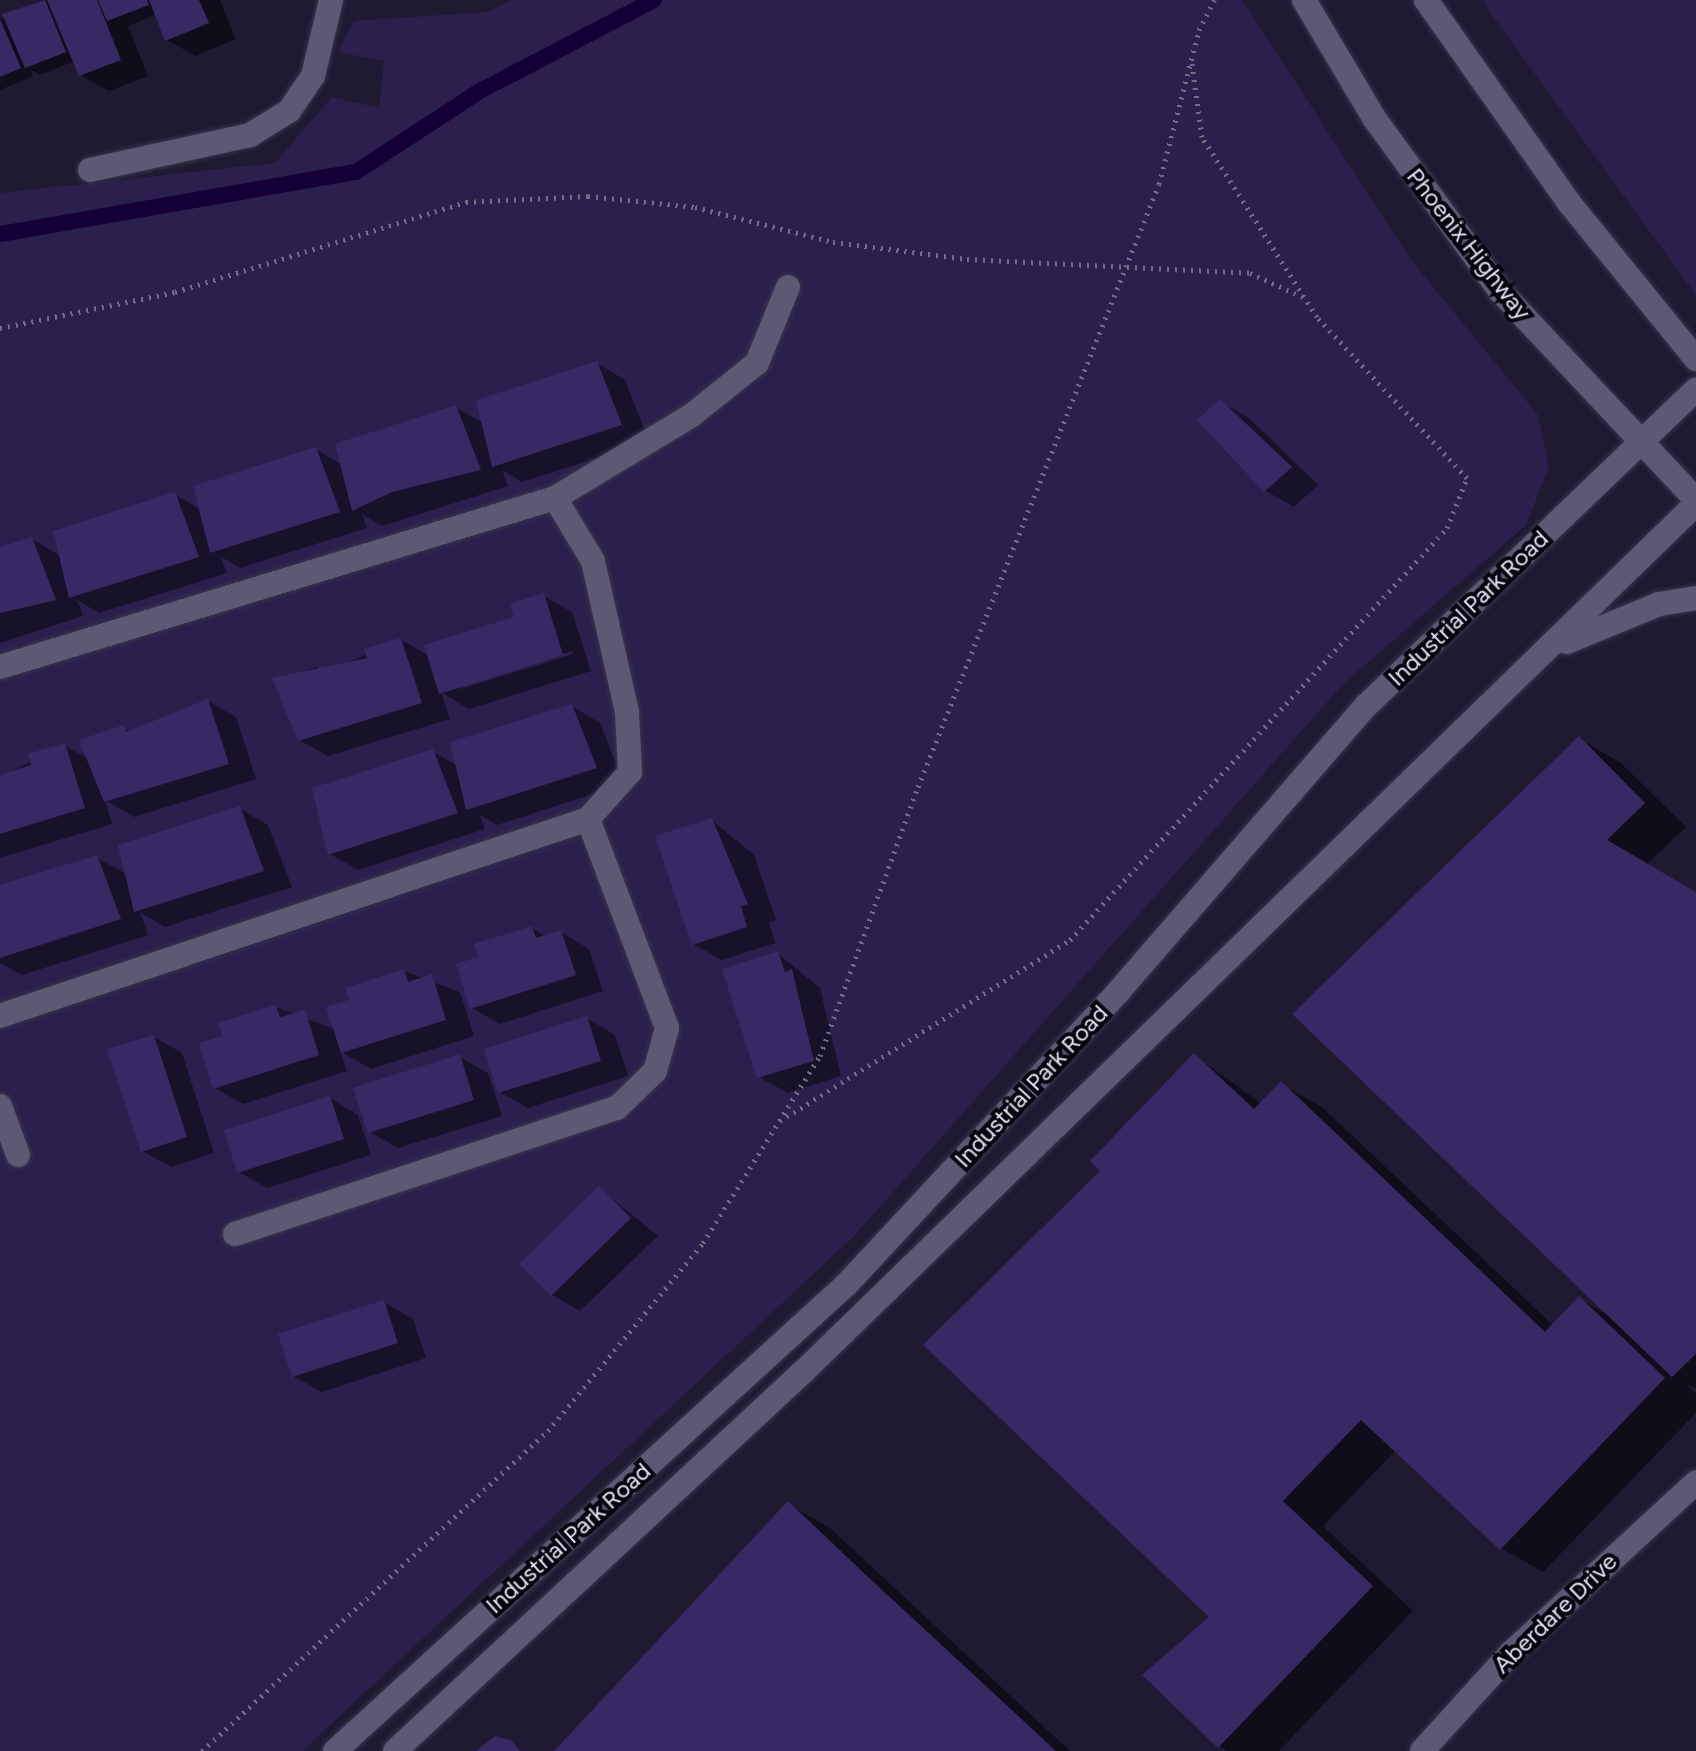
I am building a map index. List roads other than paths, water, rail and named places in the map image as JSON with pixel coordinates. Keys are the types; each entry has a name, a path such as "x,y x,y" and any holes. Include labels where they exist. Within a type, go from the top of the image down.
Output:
{"street":[{"path":"90,170 250,135 289,111 313,76 331,0"},
{"name":"Phoenix Highway","path":"1304,0 1374,118 1500,291 1696,502"},
{"path":"1426,0 1570,204 1696,359"},
{"path":"0,667 555,498 692,415 757,363 788,287"},
{"name":"Industrial Park Road","path":"335,1751 847,1284 1118,992 1367,705 1696,389"},
{"path":"0,1016 588,819 630,772 627,712 593,561 555,498"},
{"name":"Industrial Park Road","path":"395,1751 804,1371 1550,650 1696,502"},
{"path":"1550,650 1646,609 1696,598"},
{"path":"235,1234 617,1108 655,1071 667,1028 588,819"},
{"path":"0,1106 18,1155"},
{"name":"Aberdare Drive","path":"1422,1751 1511,1653 1696,1482"}],"waterway":[{"path":"0,234 356,172 480,91 654,0"}]}
